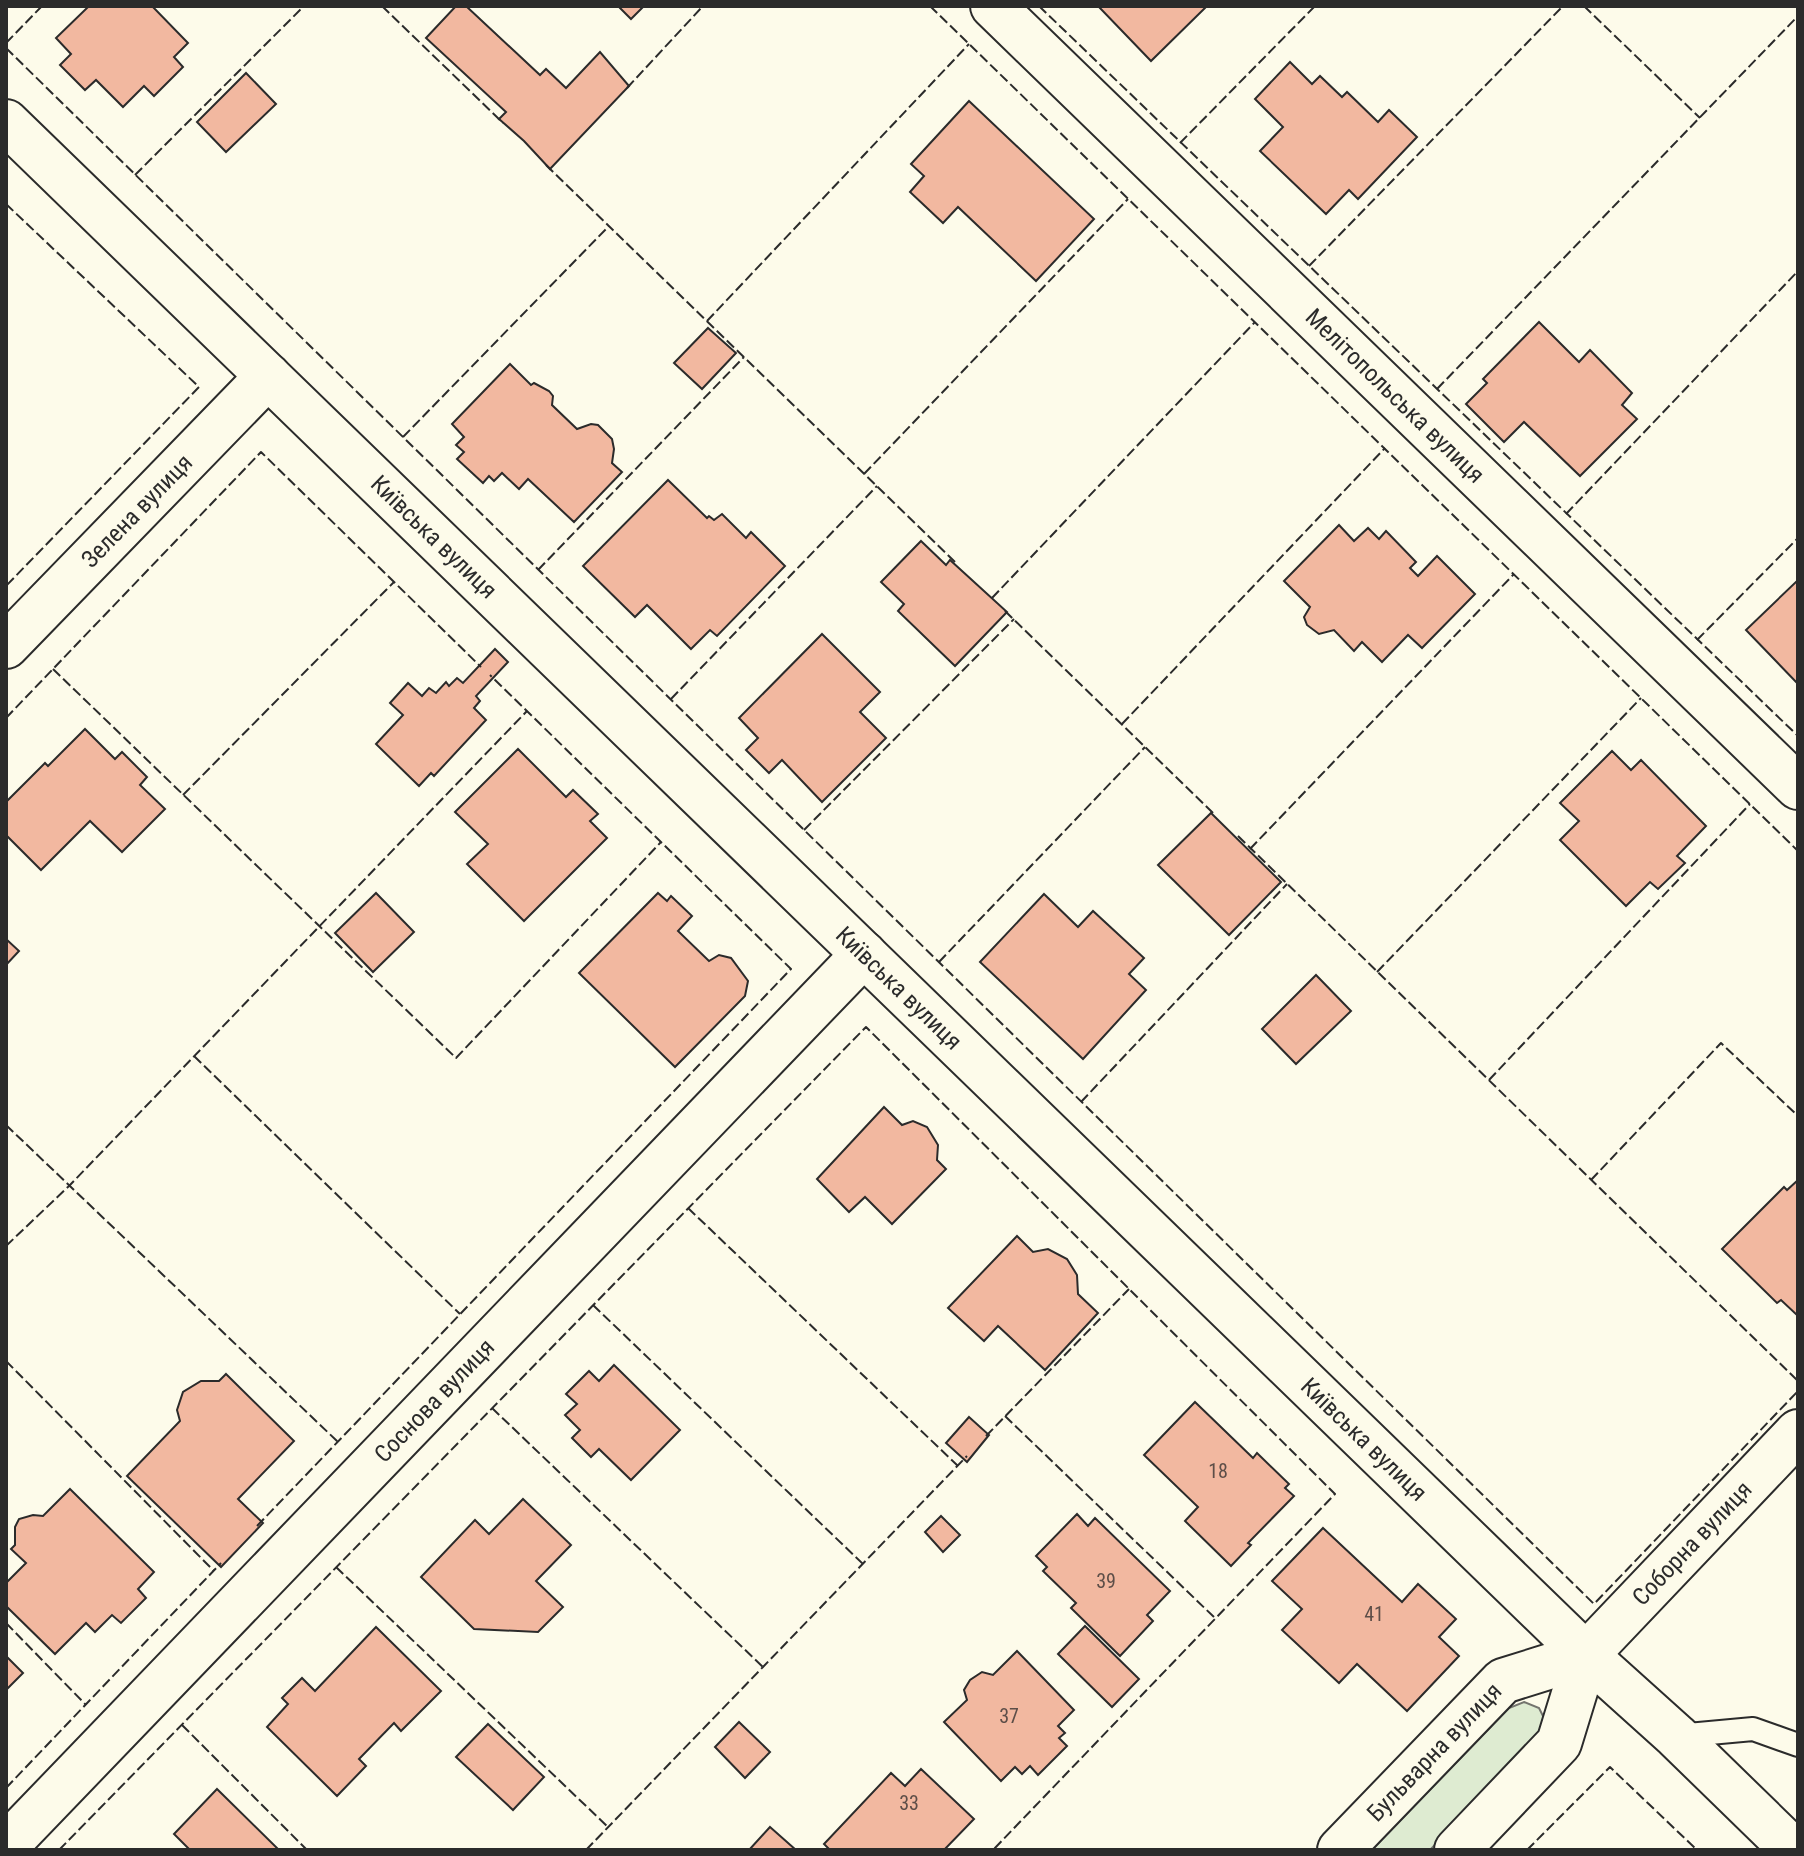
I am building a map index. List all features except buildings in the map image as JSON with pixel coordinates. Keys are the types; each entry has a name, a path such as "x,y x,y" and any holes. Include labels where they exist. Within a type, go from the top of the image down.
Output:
{"street":[{"name":"Мелітопольська вулиця","path":"993,6 1798,787"},
{"name":"Київська вулиця","path":"6,122 1586,1655 1676,1736 1793,1850"},
{"name":"Зелена вулиця","path":"6,646 268,376"},
{"name":"Соснова вулиця","path":"6,1846 864,954"},
{"name":"Соборна вулиця","path":"1586,1655 1798,1432"},
{"name":"Бульварна вулиця","path":"1340,1850 1503,1681 1586,1655"},
{"path":"1457,1850 1559,1743 1586,1655"}],"lane":[{"path":"1676,1736 1753,1729 1798,1745"}],"green space":[{"path":"1524,1702 1539,1708 1545,1720 1542,1734 1430,1850 1372,1850 1509,1708"}],"fence":[{"path":"6,43 42,6"},
{"path":"135,175 304,6"},
{"path":"382,6 503,123"},
{"path":"627,88 703,6"},
{"path":"930,6 1798,851"},
{"path":"1039,6 1798,736"},
{"path":"1180,143 1315,6"},
{"path":"1309,266 1563,6"},
{"path":"1584,6 1700,118"},
{"path":"1437,389 1798,16"},
{"path":"707,321 969,44"},
{"path":"6,48 1594,1604 1798,1391"},
{"path":"546,165 956,563"},
{"path":"864,474 1128,199"},
{"path":"6,204 199,387 6,586"},
{"path":"403,437 609,226"},
{"path":"1566,514 1798,271"},
{"path":"992,598 1255,322"},
{"path":"538,570 744,357"},
{"path":"1122,724 1385,448"},
{"path":"6,718 261,452 481,667"},
{"path":"671,699 877,486"},
{"path":"1697,640 1798,538"},
{"path":"1250,849 1514,574"},
{"path":"183,795 394,582"},
{"path":"1005,611 1214,814"},
{"path":"804,830 1014,619"},
{"path":"53,669 456,1058 661,842"},
{"path":"257,1526 791,969 490,675"},
{"path":"1377,972 1641,698"},
{"path":"6,1246 69,1186 527,711"},
{"path":"939,962 1145,747"},
{"path":"1489,1080 1750,804"},
{"path":"1238,836 1798,1381"},
{"path":"1081,1102 1287,884"},
{"path":"59,1850 866,1027 1335,1494 993,1850"},
{"path":"1591,1180 1721,1043 1798,1116"},
{"path":"194,1056 460,1314"},
{"path":"6,1125 338,1442"},
{"path":"688,1208 958,1466"},
{"path":"986,1436 1129,1289"},
{"path":"593,1305 863,1564"},
{"path":"6,1361 214,1571"},
{"path":"492,1408 763,1667"},
{"path":"1005,1416 1216,1619"},
{"path":"586,1850 967,1456"},
{"path":"6,1788 221,1563"},
{"path":"336,1567 608,1827"},
{"path":"6,1623 86,1705"},
{"path":"182,1725 307,1850"},
{"path":"1527,1850 1610,1767 1697,1850"}]}
